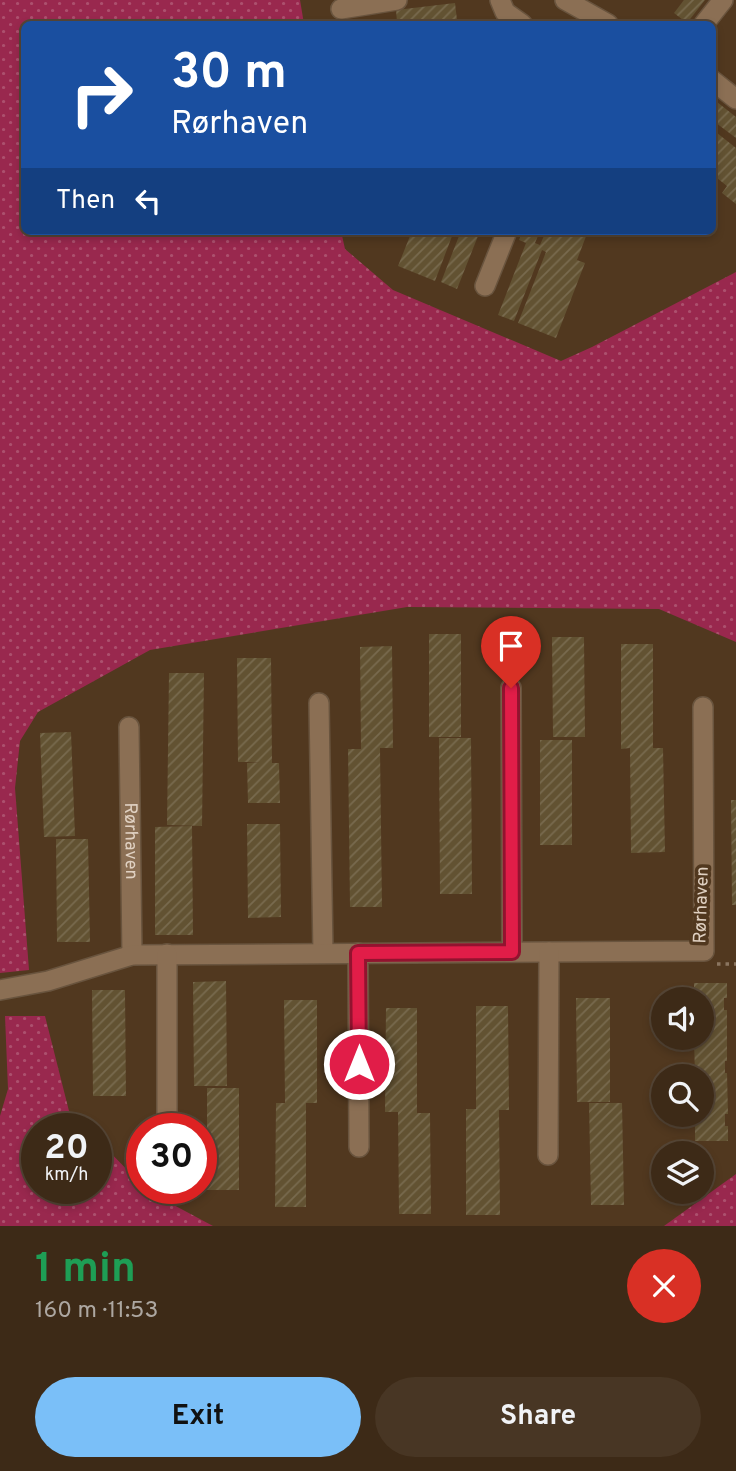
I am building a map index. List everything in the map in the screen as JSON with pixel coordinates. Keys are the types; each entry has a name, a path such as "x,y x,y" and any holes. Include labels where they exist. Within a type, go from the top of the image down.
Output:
{"street":[{"path":"341,9 397,0"},
{"path":"500,0 505,12 518,21"},
{"path":"565,0 596,21"},
{"path":"706,21 723,0"},
{"path":"716,83 736,99"},
{"path":"485,286 505,235"},
{"path":"511,688 512,952"},
{"path":"319,703 323,953"},
{"name":"Rørhaven","path":"0,990 48,981 132,955 704,951 703,708"},
{"name":"Rørhaven","path":"129,727 132,955"},
{"path":"548,1155 549,952"},
{"path":"358,953 359,1147"},
{"path":"167,954 167,1113"}],"shaded area":[{"path":"0,0 300,0 304,21 21,21 21,235 342,235 345,249 393,290 561,361 736,272 736,642 659,609 407,607 150,650 38,712 20,741 15,788 29,970 0,973"},
{"path":"5,1016 45,1016 71,1113 21,1113 21,1204 112,1204 112,1154 126,1169 126,1204 172,1204 213,1226 0,1226 0,1116 8,1089"},
{"path":"736,1174 736,1226 664,1226 694,1204 714,1204 714,1190"}],"building":[{"path":"684,0 705,0 689,21 674,13"},
{"path":"455,3 457,20 397,21 396,10"},
{"path":"716,101 736,117 736,138 716,123"},
{"path":"716,132 736,148 736,204 722,193 727,186 716,177"},
{"path":"410,235 452,235 435,281 398,266"},
{"path":"459,235 478,235 457,289 441,282"},
{"path":"521,235 538,235 535,243 540,245 544,235 586,235 577,260 585,263 556,338 518,323 546,252 542,250 514,321 498,315 526,243 519,240"},
{"path":"429,634 461,634 461,737 429,737"},
{"path":"552,637 584,637 585,737 553,737"},
{"path":"621,644 653,644 653,748 663,748 665,852 631,853 630,748 621,749"},
{"path":"392,646 393,748 380,748 382,907 350,907 348,749 361,749 360,647"},
{"path":"237,658 271,658 272,763 279,763 280,803 248,803 247,763 260,762 238,762"},
{"path":"169,673 204,673 202,826 167,825"},
{"path":"71,732 75,836 44,837 40,733"},
{"path":"439,738 471,738 472,894 440,894"},
{"path":"540,740 572,740 572,845 540,845"},
{"path":"731,800 736,800 736,905 732,905"},
{"path":"247,824 280,824 281,917 248,918"},
{"path":"192,826 193,935 155,935 155,827"},
{"path":"56,839 88,839 90,942 57,942"},
{"path":"226,981 227,1086 194,1086 193,982"},
{"path":"694,983 727,983 724,1010 727,1010 725,1073 728,1114 725,1114 725,1126 728,1126 728,1141 695,1141 695,1127 714,1127 714,1064 695,1064 694,1050 714,1050 714,987 694,987"},
{"path":"92,990 125,990 126,1096 93,1096"},
{"path":"576,998 610,998 610,1102 577,1102"},
{"path":"284,1000 317,1000 317,1103 306,1103 306,1207 275,1207 276,1103 285,1103"},
{"path":"476,1006 508,1006 509,1110 499,1110 500,1215 466,1215 466,1109 476,1109"},
{"path":"386,1008 417,1008 417,1113 430,1113 431,1214 399,1214 398,1112 385,1112"},
{"path":"207,1088 239,1088 239,1190 217,1190 217,1113 207,1113"},
{"path":"589,1103 622,1103 624,1205 591,1205"}],"route":[{"path":"359,1064 358,953 512,952 511,688"}]}
